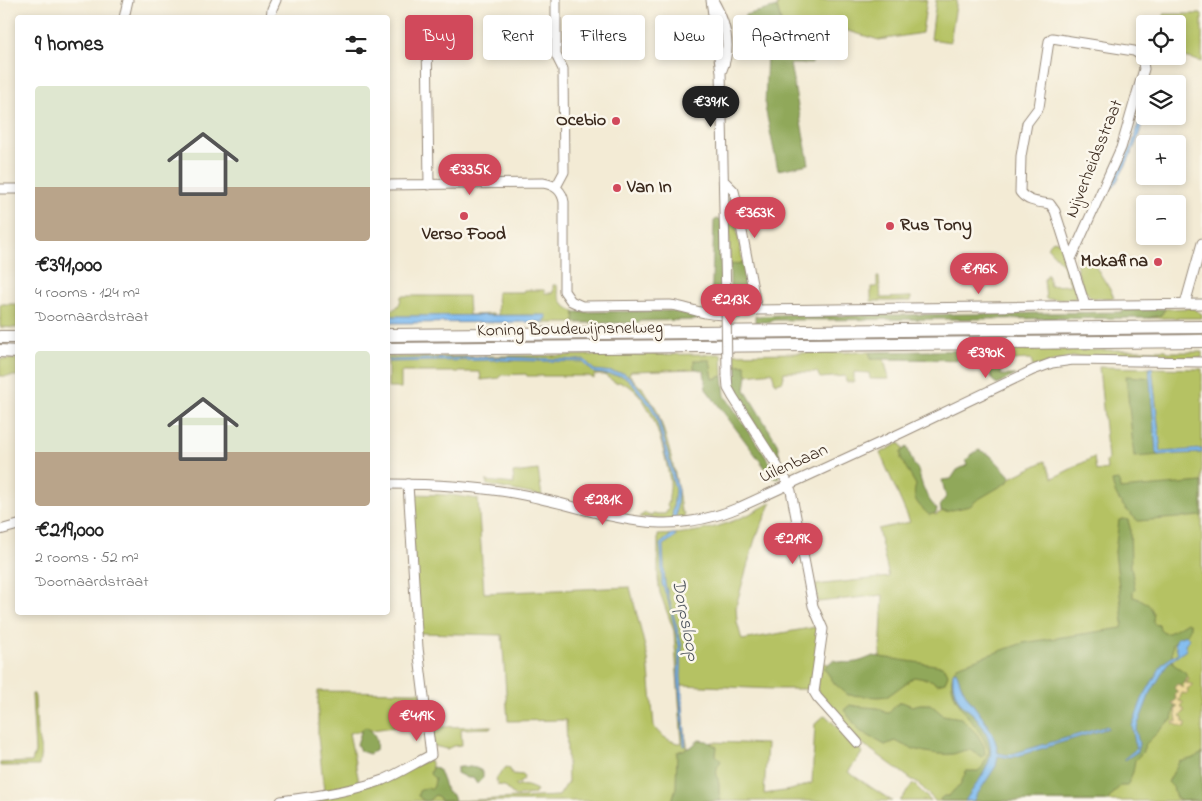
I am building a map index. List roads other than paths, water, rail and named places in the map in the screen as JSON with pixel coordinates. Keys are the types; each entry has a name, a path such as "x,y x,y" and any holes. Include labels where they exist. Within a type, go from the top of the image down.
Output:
{"highway":[{"name":"Koning Boudewijnsnelweg","path":"390,335 1202,327"},
{"path":"0,337 15,337"},
{"name":"Koning Boudewijnsnelweg","path":"390,349 1202,341"},
{"path":"0,351 15,352"}],"street":[{"path":"125,15 128,0"},
{"path":"271,15 276,0"},
{"path":"556,0 556,55 564,69 564,172 556,187"},
{"path":"712,0 721,14 727,38 725,62 721,72 725,182 728,388 788,484 791,492 813,606 823,629 814,692 858,743"},
{"name":"Nijverheidsstraat","path":"1071,259 1121,148 1144,69 1142,56 1134,51 1052,38 1049,41 1039,107 1026,124 1021,156 1020,192 1028,200 1050,204 1055,210 1085,305"},
{"path":"427,60 429,185"},
{"path":"725,182 734,191 735,195 757,310"},
{"path":"390,185 544,183 556,187 563,196 564,202 564,291 571,301 582,306 670,305 711,314 731,314 757,310 1202,304"},
{"path":"0,189 15,188"},
{"path":"1184,304 1202,243"},
{"name":"Uilenbaan","path":"390,484 438,484 484,488 628,520 658,524 692,522 716,516 901,433 1032,370 1052,363 1073,360 1202,362"},
{"path":"281,801 315,796 375,782 389,777 431,755 418,648 408,484"},
{"path":"0,530 15,527"}],"water":[{"path":"1138,125 1142,125 1139,135 1136,135 1135,146 1113,188 1111,186 1132,145"},
{"path":"546,315 547,319 544,319 545,322 390,323 390,316"},
{"path":"498,357 585,360 594,370 623,373 630,377 652,404 658,416 678,490 676,519 672,518 675,490 656,418 650,406 628,379 622,376 594,373 583,362 494,360 390,362 390,360"},
{"path":"1152,367 1161,452 1202,449 1202,453 1158,455 1156,453 1149,368"},
{"path":"672,534 676,534 675,537 663,545 665,584 682,646 681,676 686,746 684,746 678,676 679,646 668,600 662,584 660,544"},
{"path":"1186,635 1189,639 1185,644 1186,650 1168,663 1149,696 1136,730 1139,744 1137,752 1125,760 1136,749 1132,726 1142,699 1163,663 1178,653 1175,643 1177,638"},
{"path":"956,671 963,689 989,727 998,753 1008,755 1107,726 1109,728 1011,758 998,756 996,766 973,801 965,801 987,766 991,749 988,736 981,725 974,715 961,704 956,695 953,672"}],"place":[{"name":"Ocebio","path":"616,121"},
{"name":"Van In","path":"617,188"},
{"name":"Verso Food","path":"464,216"},
{"name":"Rus Tony","path":"890,226"},
{"name":"Mokafina","path":"1158,262"}],"water label":[{"name":"Dorpsloop","path":"685,620"}]}
